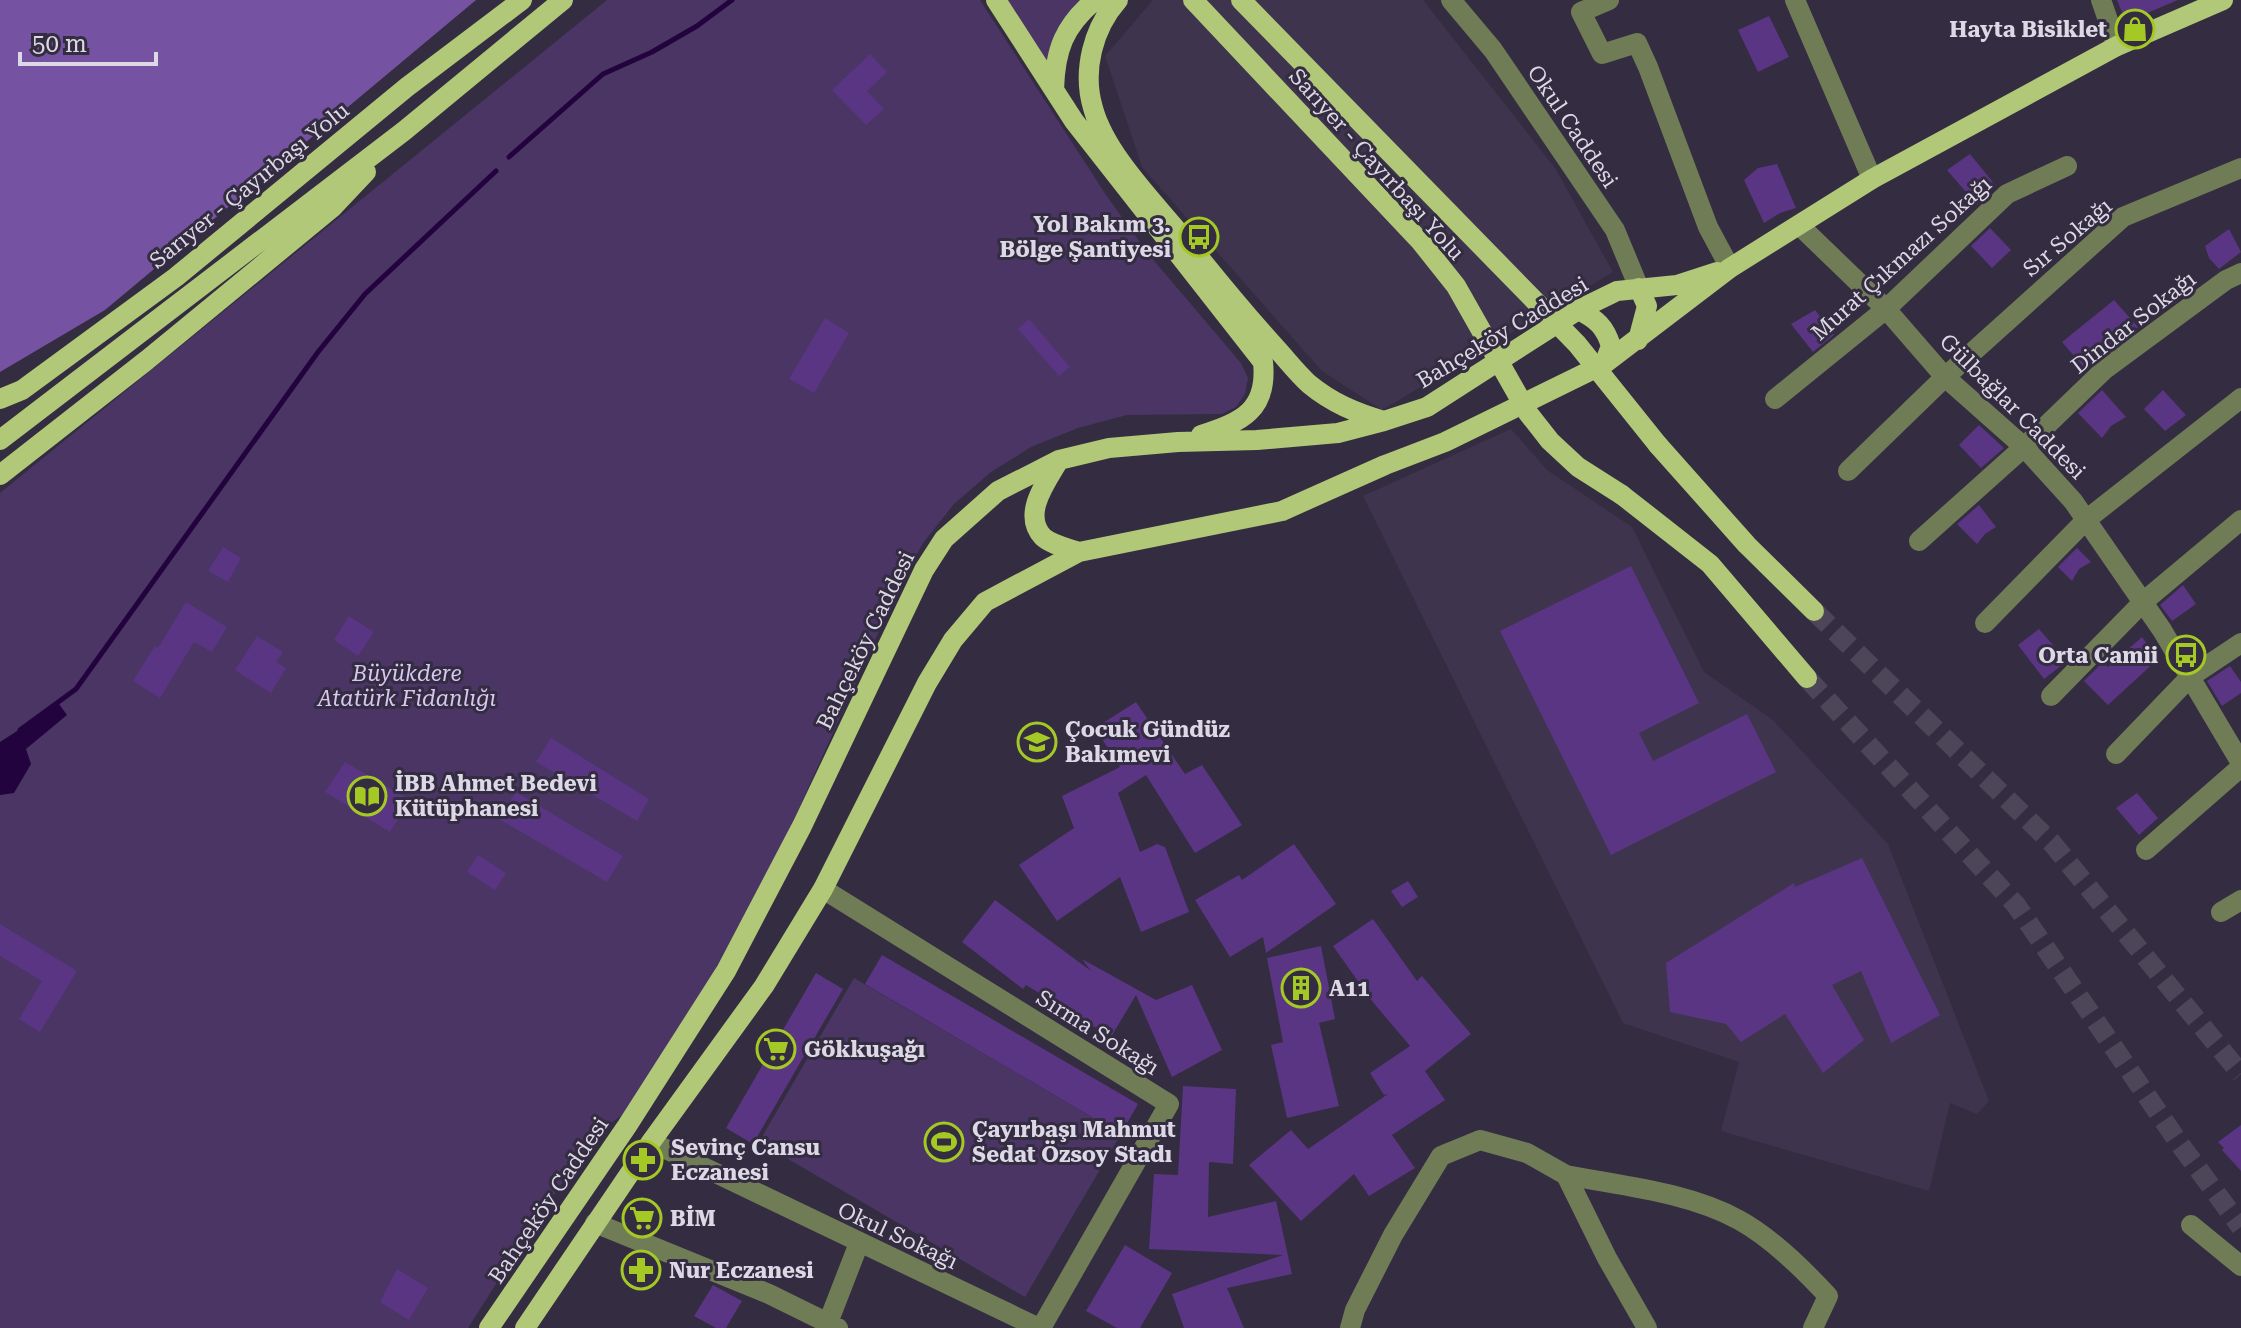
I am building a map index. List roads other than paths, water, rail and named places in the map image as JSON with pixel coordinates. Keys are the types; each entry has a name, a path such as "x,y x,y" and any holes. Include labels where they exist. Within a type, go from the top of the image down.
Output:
{"main road":[{"path":"407,87 504,0"},
{"name":"Sarıyer - Çayırbaşı Yolu","path":"0,399 22,390 176,277 407,87 522,0"},
{"path":"0,440 404,131 563,0"},
{"path":"996,0 1074,121 1263,362 1265,385 1247,416 1178,442"},
{"path":"1054,91 1054,64 1063,36 1095,0"},
{"path":"1118,0 1107,12 1092,46 1089,90 1103,132 1125,166 1245,314 1307,382 1336,403 1384,421"},
{"name":"Sarıyer - Çayırbaşı Yolu","path":"1193,0 1421,242 1456,286 1528,413 1550,441 1578,467 1622,495 1710,564 1807,678"},
{"name":"Sarıyer - Çayırbaşı Yolu","path":"1241,0 1577,344 1658,445 1747,545 1814,611"},
{"name":"Bahçeköy Caddesi","path":"525,1328 651,1142 764,986 823,889 927,683 968,620 985,602 1079,552 1282,511 1445,442 1604,364 1730,268 1872,179 2117,46 2222,0"},
{"path":"0,475 147,360 333,207 404,131"},
{"name":"Bahçeköy Caddesi","path":"489,1328 627,1126 726,971 802,826 895,627 931,559 944,539 998,491 1059,460 1109,448 1338,433 1384,421 1427,407 1578,310 1617,291 1677,285 1730,268"},
{"path":"1638,340 1647,306 1639,288"},
{"path":"1578,310 1593,317 1605,328 1611,346 1604,364"},
{"path":"1059,460 1041,491 1034,510 1035,525 1044,537 1079,552"}],"street":[{"name":"Okul Caddesi","path":"1451,0 1493,50 1615,230 1639,288"},
{"path":"1795,0 1872,179"},
{"path":"2101,0 2117,46"},
{"path":"1605,1 1581,12 1602,54 1637,43 1708,227 1730,268"},
{"name":"Murat Çıkmazı Sokağı","path":"1775,399 1886,309 2007,194 2067,166"},
{"name":"Sır Sokağı","path":"1848,471 1945,377 2123,217 2241,168"},
{"name":"Gülbağlar Caddesi","path":"1800,226 1886,309 1945,377 2024,447 2073,501 2143,602 2241,765"},
{"name":"Dindar Sokağı","path":"1919,541 2104,370 2226,280 2241,273"},
{"path":"1985,623 2086,520 2241,398"},
{"path":"2051,696 2143,602 2241,520"},
{"path":"2116,754 2190,677 2241,643"},
{"path":"2146,850 2241,765"},
{"name":"Sırma Sokağı","path":"823,889 1169,1104 1040,1328"},
{"path":"2221,912 2241,900"},
{"path":"1350,1328 1355,1310 1393,1235 1441,1156 1480,1140 1527,1153 1566,1175 1687,1200 1739,1220 1801,1267 1828,1296 1813,1328"},
{"name":"Okul Sokağı","path":"651,1142 1040,1328"},
{"path":"1566,1175 1607,1258 1647,1328"},
{"path":"595,1223 769,1294 831,1326 859,1243"},
{"path":"2191,1225 2241,1266"}],"waterway":[{"path":"509,157 603,74 652,52 697,26 732,0"},
{"path":"20,730 76,689 318,352 365,294 496,171"}],"tunnel":[{"path":"1814,611 2052,843 2241,1074"},
{"path":"1807,678 2016,905 2179,1143 2241,1227"}],"place":[{"name":"Hayta Bisiklet","path":"2135,29"},
{"name":"Yol Bakım 3. Bölge Şantiyesi","path":"1199,237"},
{"name":"Orta Camii","path":"2186,655"},
{"name":"Çocuk Gündüz Bakımevi","path":"1037,742"},
{"name":"İBB Ahmet Bedevi Kütüphanesi","path":"367,796"},
{"name":"A11","path":"1301,988"},
{"name":"Gökkuşağı","path":"776,1049"},
{"name":"Çayırbaşı Mahmut Sedat Özsoy Stadı","path":"944,1142"},
{"name":"Sevinç Cansu Eczanesi","path":"643,1160"},
{"name":"BİM","path":"642,1218"},
{"name":"Nur Eczanesi","path":"641,1270"}],"park label":[{"name":"Büyükdere Atatürk Fidanlığı","path":"407,686"}]}
